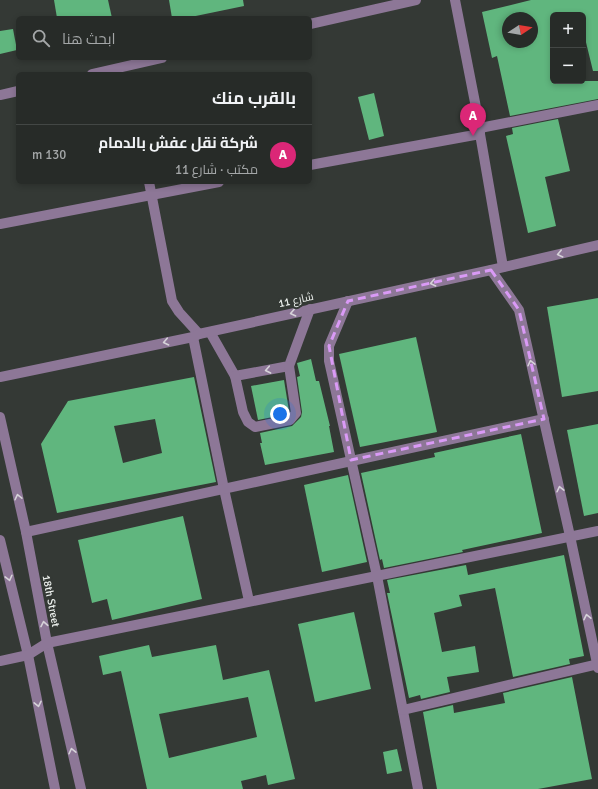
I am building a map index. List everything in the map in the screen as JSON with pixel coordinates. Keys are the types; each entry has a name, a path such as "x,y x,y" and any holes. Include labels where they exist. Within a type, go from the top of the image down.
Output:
{"street":[{"path":"312,23 375,5 416,0"},
{"path":"456,0 504,267"},
{"path":"110,72 127,70 156,60"},
{"path":"0,95 16,91"},
{"path":"312,165 480,131 598,104"},
{"path":"149,184 172,301 196,335 224,489 249,601"},
{"path":"0,224 208,184"},
{"name":"شارع 11","path":"0,377 491,270 598,245"},
{"path":"403,710 598,666 519,310 491,270"},
{"path":"348,301 329,346 329,361 377,576 418,789"},
{"path":"210,332 235,376 248,422 255,427 290,420 296,413 289,366 310,309"},
{"path":"235,376 289,366"},
{"name":"18th Street","path":"0,417 26,532 47,643 81,789"},
{"path":"26,532 544,419"},
{"path":"0,661 28,655 47,643 570,536 598,532"},
{"path":"0,540 28,655 55,789"}],"highlighted area":[{"path":"491,270 519,310 544,419 351,460 329,346 348,301"}],"building":[{"path":"54,0 108,0 112,16 57,16"},
{"path":"169,0 243,0 244,6 196,16 172,16"},
{"path":"531,0 598,0 598,71 593,71 586,42 586,12 550,12 550,84 586,84 586,81 598,81 598,99 510,116 497,56 492,58 482,12"},
{"path":"13,29 16,50 0,54 0,31"},
{"path":"374,93 384,136 369,140 358,97"},
{"path":"558,119 570,171 545,177 556,226 528,233 506,136 513,134 512,128"},
{"path":"598,298 598,391 562,397 547,307"},
{"path":"416,337 437,432 360,447 339,354"},
{"path":"311,359 316,381 319,381 330,426 334,452 265,465 260,443 262,443 260,433 292,426 301,417 302,412 297,377 300,376 297,363"},
{"path":"194,377 216,482 57,513 41,444 68,401","holes":["155,419 162,453 123,463 114,426"]},
{"path":"284,380 289,411 287,414 258,420 251,386"},
{"path":"598,424 598,513 584,516 567,430"},
{"path":"521,434 542,533 462,550 463,552 384,568 382,559 380,560 361,473 435,457 434,453"},
{"path":"348,475 367,562 322,572 304,485"},
{"path":"183,516 202,599 112,620 107,599 92,603 78,540"},
{"path":"564,555 584,656 569,659 570,664 513,677 495,588 459,595 462,606 434,613 442,652 475,646 479,672 447,677 450,692 421,699 420,695 409,698 387,593 390,593 387,580 466,565 468,575"},
{"path":"354,612 371,689 315,702 298,624"},
{"path":"149,645 152,657 216,645 223,680 269,670 295,779 268,785 266,775 241,781 243,789 147,789 121,671 103,675 99,656","holes":["248,697 257,737 169,758 159,714"]},
{"path":"572,677 592,779 538,789 437,789 423,712 453,705 454,713 505,703 503,693"},
{"path":"397,749 402,771 387,774 383,752"}],"place":[{"name":"شركة نقل عفش بالدمام","path":"473,136"}]}
